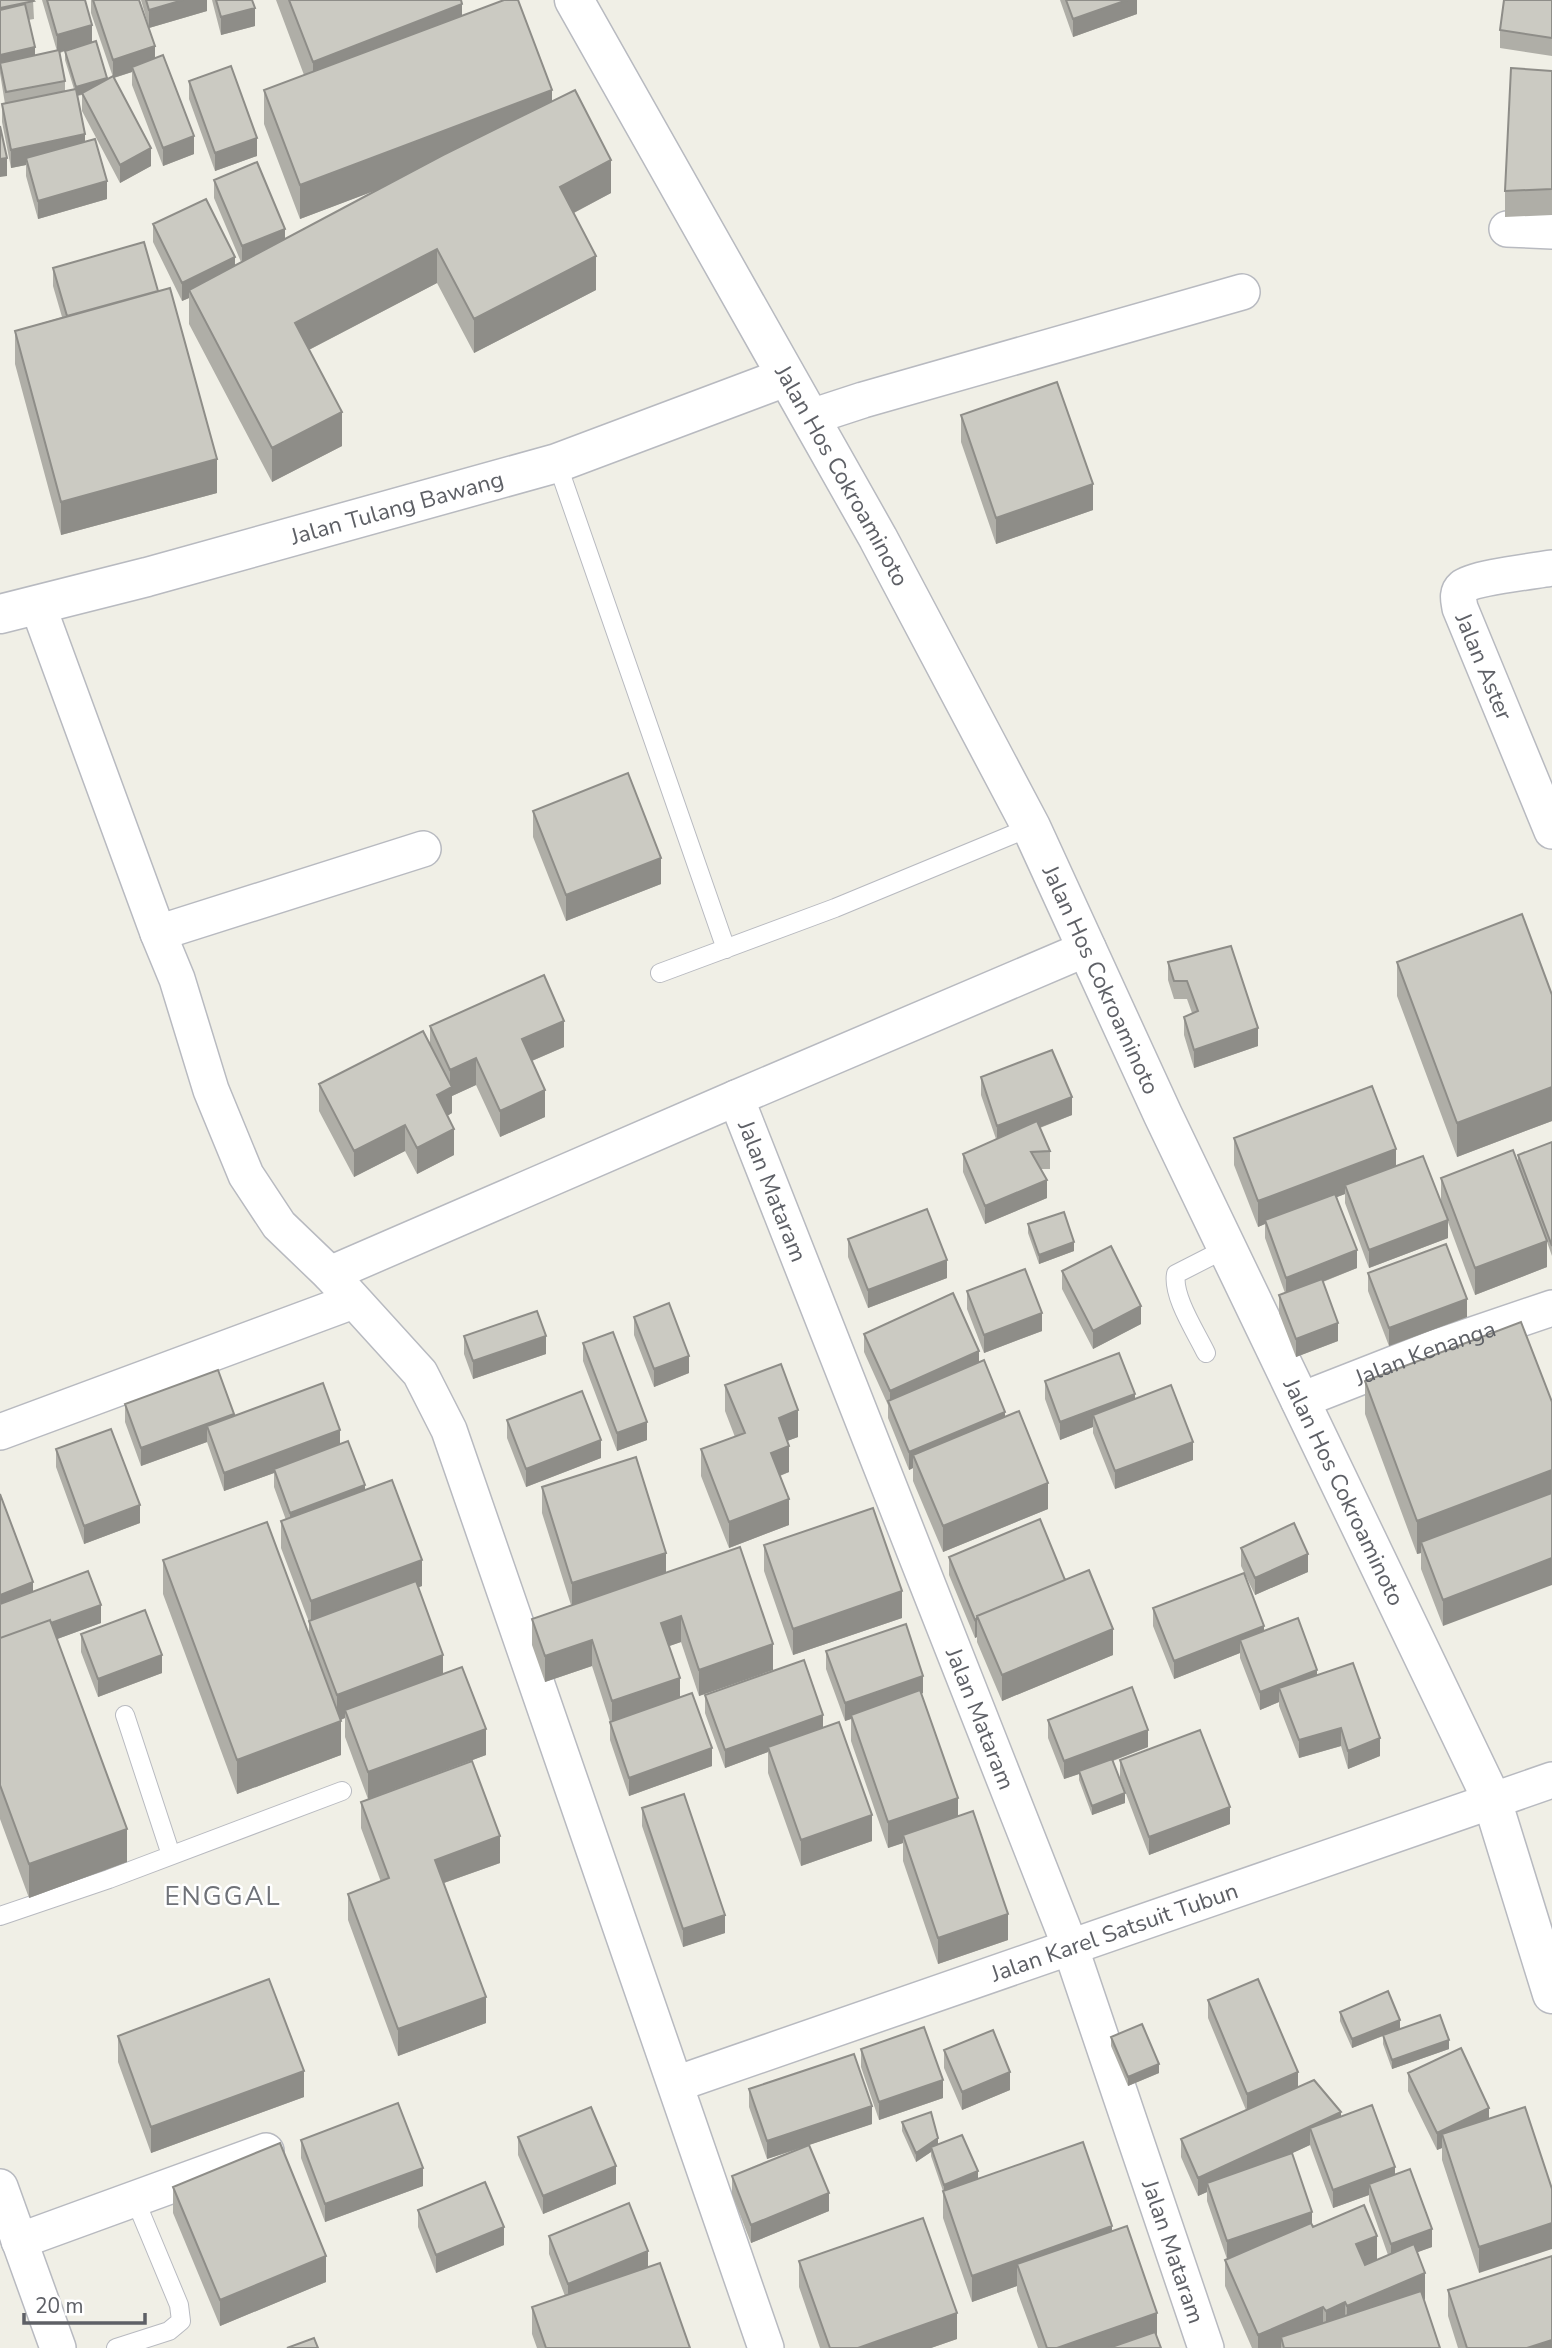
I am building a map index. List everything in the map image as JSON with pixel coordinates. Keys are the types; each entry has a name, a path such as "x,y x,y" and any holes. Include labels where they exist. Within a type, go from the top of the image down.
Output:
{"street":[{"name":"Jalan Hos Cokroaminoto","path":"574,0 878,538 1031,827 1163,1115 1492,1800 1552,1994"},
{"path":"1507,229 1552,231"},
{"path":"811,417 1242,292"},
{"name":"Jalan Tulang Bawang","path":"0,614 38,606 557,463 786,377"},
{"name":"Jalan Aster","path":"1552,568 1474,582 1462,587 1458,596 1460,608 1552,831"},
{"path":"38,606 177,979 211,1090 246,1175 279,1225 330,1274 420,1373 449,1430 766,2348"},
{"path":"158,933 423,849"},
{"path":"330,1274 1088,948"},
{"name":"Jalan Mataram","path":"736,1098 1070,1947 1206,2348"},
{"path":"0,1432 353,1301"},
{"name":"Jalan Kenanga","path":"1299,1401 1437,1347 1552,1308"},
{"name":"Jalan Karel Satsuit Tubun","path":"676,2084 1552,1780"},
{"path":"19,2241 275,2148"},
{"path":"0,2187 58,2348"}],"lane":[{"path":"557,463 726,949"},
{"path":"660,973 835,908 1031,827"},
{"path":"1206,1353 1174,1282 1176,1274 1227,1248"},
{"path":"125,1715 172,1855"},
{"path":"0,1916 109,1879 342,1791"},
{"path":"116,2348 169,2331 181,2321 179,2305 134,2197"}],"building":[{"path":"0,0 33,0 34,1 0,8"},
{"path":"47,0 85,0 92,25 57,35"},
{"path":"93,0 139,0 155,46 113,60"},
{"path":"146,0 183,0 149,10"},
{"path":"216,0 252,0 255,8 221,17"},
{"path":"289,0 461,0 462,4 313,62"},
{"path":"504,0 518,0 552,90 300,185 264,90"},
{"path":"1066,0 1127,0 1073,19"},
{"path":"1504,0 1552,0 1552,38 1500,30"},
{"path":"25,4 35,47 0,55 0,10"},
{"path":"96,41 107,78 76,87 65,51"},
{"path":"59,50 65,81 6,92 0,63"},
{"path":"163,55 194,136 163,148 132,67"},
{"path":"231,66 257,138 215,153 189,81"},
{"path":"1511,68 1552,71 1552,189 1505,191"},
{"path":"113,76 151,148 120,165 82,93"},
{"path":"76,89 85,134 11,150 2,104"},
{"path":"575,90 611,160 560,187 596,256 474,319 437,249 295,323 342,412 272,448 189,290 443,155"},
{"path":"0,126 7,158 0,159"},
{"path":"95,139 107,181 38,201 26,158"},
{"path":"257,162 285,229 242,246 214,180"},
{"path":"206,199 235,257 182,283 153,224"},
{"path":"144,242 158,291 67,316 53,268"},
{"path":"170,288 217,459 61,502 15,331"},
{"path":"1057,382 1093,484 996,518 961,415"},
{"path":"628,773 661,858 566,895 533,811"},
{"path":"1522,914 1552,995 1552,1087 1457,1123 1397,962"},
{"path":"1231,946 1258,1028 1194,1050 1184,1017 1198,1011 1187,981 1174,981 1168,962"},
{"path":"544,975 564,1021 522,1039 545,1090 500,1111 476,1058 450,1070 430,1026"},
{"path":"423,1031 452,1087 437,1095 454,1129 417,1148 405,1125 354,1151 319,1084"},
{"path":"1052,1050 1072,1097 997,1126 981,1077"},
{"path":"1372,1086 1396,1149 1258,1201 1234,1138"},
{"path":"1037,1121 1050,1151 1031,1152 1047,1180 985,1206 963,1154"},
{"path":"1552,1142 1552,1246 1518,1155"},
{"path":"1513,1150 1547,1241 1475,1268 1441,1178"},
{"path":"1423,1156 1448,1220 1369,1250 1345,1185"},
{"path":"1335,1194 1357,1250 1286,1278 1265,1220"},
{"path":"927,1209 947,1260 868,1290 848,1239"},
{"path":"1064,1212 1074,1242 1039,1255 1028,1224"},
{"path":"1446,1244 1467,1299 1389,1328 1368,1273"},
{"path":"1111,1246 1141,1306 1093,1331 1062,1271"},
{"path":"1025,1269 1042,1313 984,1335 967,1291"},
{"path":"1322,1279 1338,1323 1296,1339 1279,1295"},
{"path":"953,1293 979,1351 890,1391 864,1334"},
{"path":"669,1303 689,1356 654,1369 634,1317"},
{"path":"537,1311 546,1336 473,1361 464,1336"},
{"path":"1521,1322 1552,1402 1552,1470 1417,1521 1365,1381"},
{"path":"613,1332 647,1422 617,1433 583,1343"},
{"path":"1119,1353 1135,1394 1060,1422 1045,1381"},
{"path":"984,1360 1005,1412 909,1452 888,1401"},
{"path":"781,1364 798,1410 779,1418 789,1446 771,1453 789,1499 729,1522 701,1449 745,1433 725,1385"},
{"path":"218,1370 234,1414 141,1448 125,1404"},
{"path":"323,1383 340,1430 224,1473 207,1426"},
{"path":"1171,1385 1193,1442 1115,1471 1093,1415"},
{"path":"582,1391 601,1440 526,1469 507,1420"},
{"path":"1019,1411 1048,1483 943,1526 913,1455"},
{"path":"111,1429 140,1505 84,1526 56,1449"},
{"path":"348,1441 365,1485 290,1513 274,1469"},
{"path":"636,1457 666,1553 572,1583 542,1487"},
{"path":"392,1480 422,1560 311,1601 281,1521"},
{"path":"1552,1493 1552,1558 1443,1600 1421,1542"},
{"path":"0,1494 33,1582 0,1595"},
{"path":"873,1508 902,1591 793,1629 764,1545"},
{"path":"1040,1519 1065,1580 977,1616 975,1620 949,1557"},
{"path":"267,1522 341,1721 237,1760 163,1560"},
{"path":"1294,1523 1308,1554 1255,1578 1241,1548"},
{"path":"740,1547 773,1644 699,1670 681,1616 661,1623 680,1678 612,1701 592,1640 545,1656 532,1619"},
{"path":"1089,1570 1113,1629 1002,1675 977,1616"},
{"path":"88,1571 101,1605 0,1638 0,1604"},
{"path":"1244,1573 1264,1626 1174,1661 1153,1608"},
{"path":"416,1581 443,1655 337,1695 309,1621"},
{"path":"145,1610 162,1655 98,1679 81,1634"},
{"path":"1298,1618 1317,1670 1260,1692 1240,1640"},
{"path":"50,1620 127,1829 29,1864 0,1785 0,1638"},
{"path":"906,1624 923,1676 845,1703 826,1651"},
{"path":"804,1660 823,1715 725,1750 705,1695"},
{"path":"1353,1663 1380,1738 1348,1751 1341,1728 1299,1740 1279,1688"},
{"path":"462,1667 486,1729 368,1772 345,1710"},
{"path":"1132,1687 1148,1730 1064,1761 1048,1720"},
{"path":"920,1690 958,1798 888,1822 851,1715"},
{"path":"692,1693 712,1748 629,1778 610,1722"},
{"path":"839,1722 872,1815 801,1840 768,1747"},
{"path":"1200,1730 1230,1807 1149,1837 1120,1760"},
{"path":"1112,1759 1125,1793 1092,1806 1079,1771"},
{"path":"472,1761 500,1836 435,1860 486,1997 398,2029 348,1894 389,1878 361,1802"},
{"path":"684,1794 725,1915 683,1929 642,1808"},
{"path":"973,1811 1008,1914 938,1938 903,1835"},
{"path":"269,1979 304,2071 151,2127 118,2036"},
{"path":"1258,1979 1298,2072 1247,2094 1208,2000"},
{"path":"1388,1991 1400,2020 1352,2039 1340,2012"},
{"path":"1440,2015 1449,2040 1392,2060 1383,2035"},
{"path":"1142,2024 1159,2064 1128,2077 1111,2037"},
{"path":"924,2027 943,2080 879,2102 861,2049"},
{"path":"993,2030 1010,2072 962,2092 944,2050"},
{"path":"1461,2048 1489,2108 1437,2133 1408,2073"},
{"path":"854,2054 872,2106 767,2141 749,2089"},
{"path":"1314,2080 1341,2112 1198,2178 1181,2139"},
{"path":"398,2103 423,2168 325,2204 301,2140"},
{"path":"1372,2105 1395,2167 1333,2190 1310,2128"},
{"path":"591,2107 616,2166 543,2196 518,2137"},
{"path":"1525,2107 1552,2189 1552,2223 1479,2247 1442,2134"},
{"path":"931,2112 938,2138 916,2153 902,2122"},
{"path":"962,2135 978,2171 944,2185 931,2147"},
{"path":"1083,2142 1112,2226 972,2276 943,2191"},
{"path":"280,2143 326,2256 220,2300 173,2187"},
{"path":"809,2145 829,2193 751,2225 732,2176"},
{"path":"1292,2153 1312,2212 1227,2241 1207,2183"},
{"path":"1410,2169 1432,2229 1391,2244 1369,2184"},
{"path":"485,2182 504,2227 436,2255 418,2210"},
{"path":"629,2203 648,2251 568,2284 549,2236"},
{"path":"1364,2205 1377,2236 1356,2244 1365,2265 1414,2244 1425,2273 1347,2306 1345,2302 1326,2311 1323,2307 1258,2335 1225,2260 1311,2223 1313,2227"},
{"path":"923,2218 957,2313 858,2348 830,2348 799,2261"},
{"path":"1127,2226 1157,2313 1057,2348 1047,2348 1017,2264"},
{"path":"1552,2256 1552,2340 1527,2348 1467,2348 1448,2290"},
{"path":"660,2263 690,2348 546,2348 532,2307"},
{"path":"1421,2291 1440,2348 1284,2348 1281,2337"},
{"path":"1155,2332 1161,2348 1109,2348"},
{"path":"314,2338 318,2348 287,2348"}],"district":[{"name":"ENGGAL","path":"223,1896"}]}
